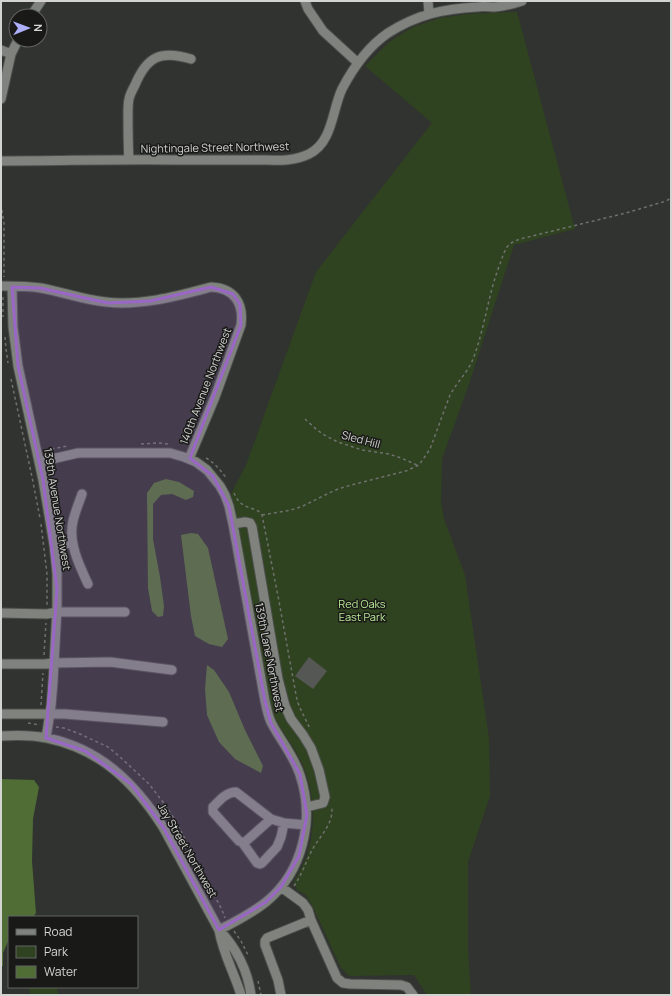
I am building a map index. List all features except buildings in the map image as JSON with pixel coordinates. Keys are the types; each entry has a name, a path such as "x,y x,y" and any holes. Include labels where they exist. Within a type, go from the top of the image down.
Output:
{"street":[{"path":"305,1 308,9 322,30 358,62"},
{"path":"428,1 429,14"},
{"name":"Nightingale Street Northwest","path":"1,161 288,160 298,158 310,154 323,141 328,132 342,90 349,76 358,62 387,34 409,22 429,14 479,6 496,7 522,1"},
{"path":"1,99 11,54 14,48"},
{"path":"1,50 11,54"},
{"path":"129,160 129,99 138,77 147,63 157,57 165,55 178,55 190,59"},
{"path":"3,286 12,287"},
{"name":"140th Avenue Northwest","path":"12,287 40,288 75,297 108,303 135,303 150,301 211,287 220,288 233,294 240,304 242,317 241,325 215,397 189,458"},
{"name":"139th Avenue Northwest","path":"12,287 13,327 19,372 40,462 54,545 57,574 54,663 50,714 46,738"},
{"path":"40,462 78,453 159,453 189,458"},
{"name":"139th Lane Northwest","path":"189,458 207,470 220,486 229,506 266,706 271,723 291,753 300,774 304,787 307,807 306,825 302,847 289,876 281,887 261,905 219,930"},
{"path":"82,494 73,520 72,528 76,558 88,584"},
{"path":"233,524 245,522 250,523 252,526 278,679 285,706 291,719 311,748 319,770 325,797 323,803 307,807"},
{"path":"54,545 73,543"},
{"path":"1,613 46,614 56,612 125,612"},
{"path":"1,664 110,662 172,670"},
{"path":"261,682 278,679"},
{"path":"1,714 50,714 163,722"},
{"name":"Jay Street Northwest","path":"1,736 26,735 64,742 85,751 107,764 131,784 163,827 219,930 237,954 247,977 251,995"},
{"path":"284,823 277,846 260,864 257,863 242,842 239,841 213,812 213,807 227,794 236,792 271,819 284,823 306,825"},
{"path":"242,842 245,842 271,819"},
{"path":"281,887 303,903 308,910 337,978 343,983 361,985 401,985 406,987 413,995"},
{"path":"281,995 278,980 265,945 265,941 267,938 311,920"},
{"name":"Jay Street Northwest","path":"219,930 223,947 241,995"}],"path":[{"path":"262,514 291,510 303,506 338,489 406,471 423,460 430,449 450,395 467,370 473,358 481,334 497,272 505,251 510,243 520,239 632,211 666,201 671,198"},
{"path":"1,204 4,223 4,320"},
{"path":"5,336 8,364"},
{"path":"11,376 35,490 47,574 44,664 38,725"},
{"name":"Sled Hill","path":"305,419 317,430 338,442 362,450 389,454 417,465"}],"highlighted area":[{"path":"12,287 40,288 108,303 150,301 211,287 233,294 240,304 241,325 190,458 213,476 229,506 265,701 271,723 300,774 307,815 299,856 281,887 266,902 219,930 163,827 131,784 85,751 46,738 57,589 43,480 18,366"}],"green space":[{"name":"Red Oaks East Park","path":"517,12 575,229 514,245 469,384 442,459 441,502 444,519 465,575 489,738 490,796 468,862 468,950 471,995 427,995 414,975 349,976 341,968 306,895 297,890 294,882 308,852 313,829 313,805 311,793 305,770 300,759 276,720 271,705 236,511 231,494 246,465 316,272 432,123 365,66 389,42 413,27 440,18 468,14"},
{"path":"28,988 56,988 59,995 31,995"}],"water":[{"path":"166,479 179,482 194,491 193,497 186,500 172,494 161,495 153,504 153,539 164,606 163,616 158,617 152,611 148,588 147,493 154,483"},
{"path":"191,533 198,534 208,548 228,639 222,647 209,644 195,636 191,616 181,535"},
{"path":"207,665 214,670 229,692 245,730 263,766 261,773 235,759 219,742 207,715 205,689"},
{"path":"1,779 34,780 39,787 33,819 32,861 36,913 34,916 8,916 8,941 3,953 3,966 1,967"}]}
